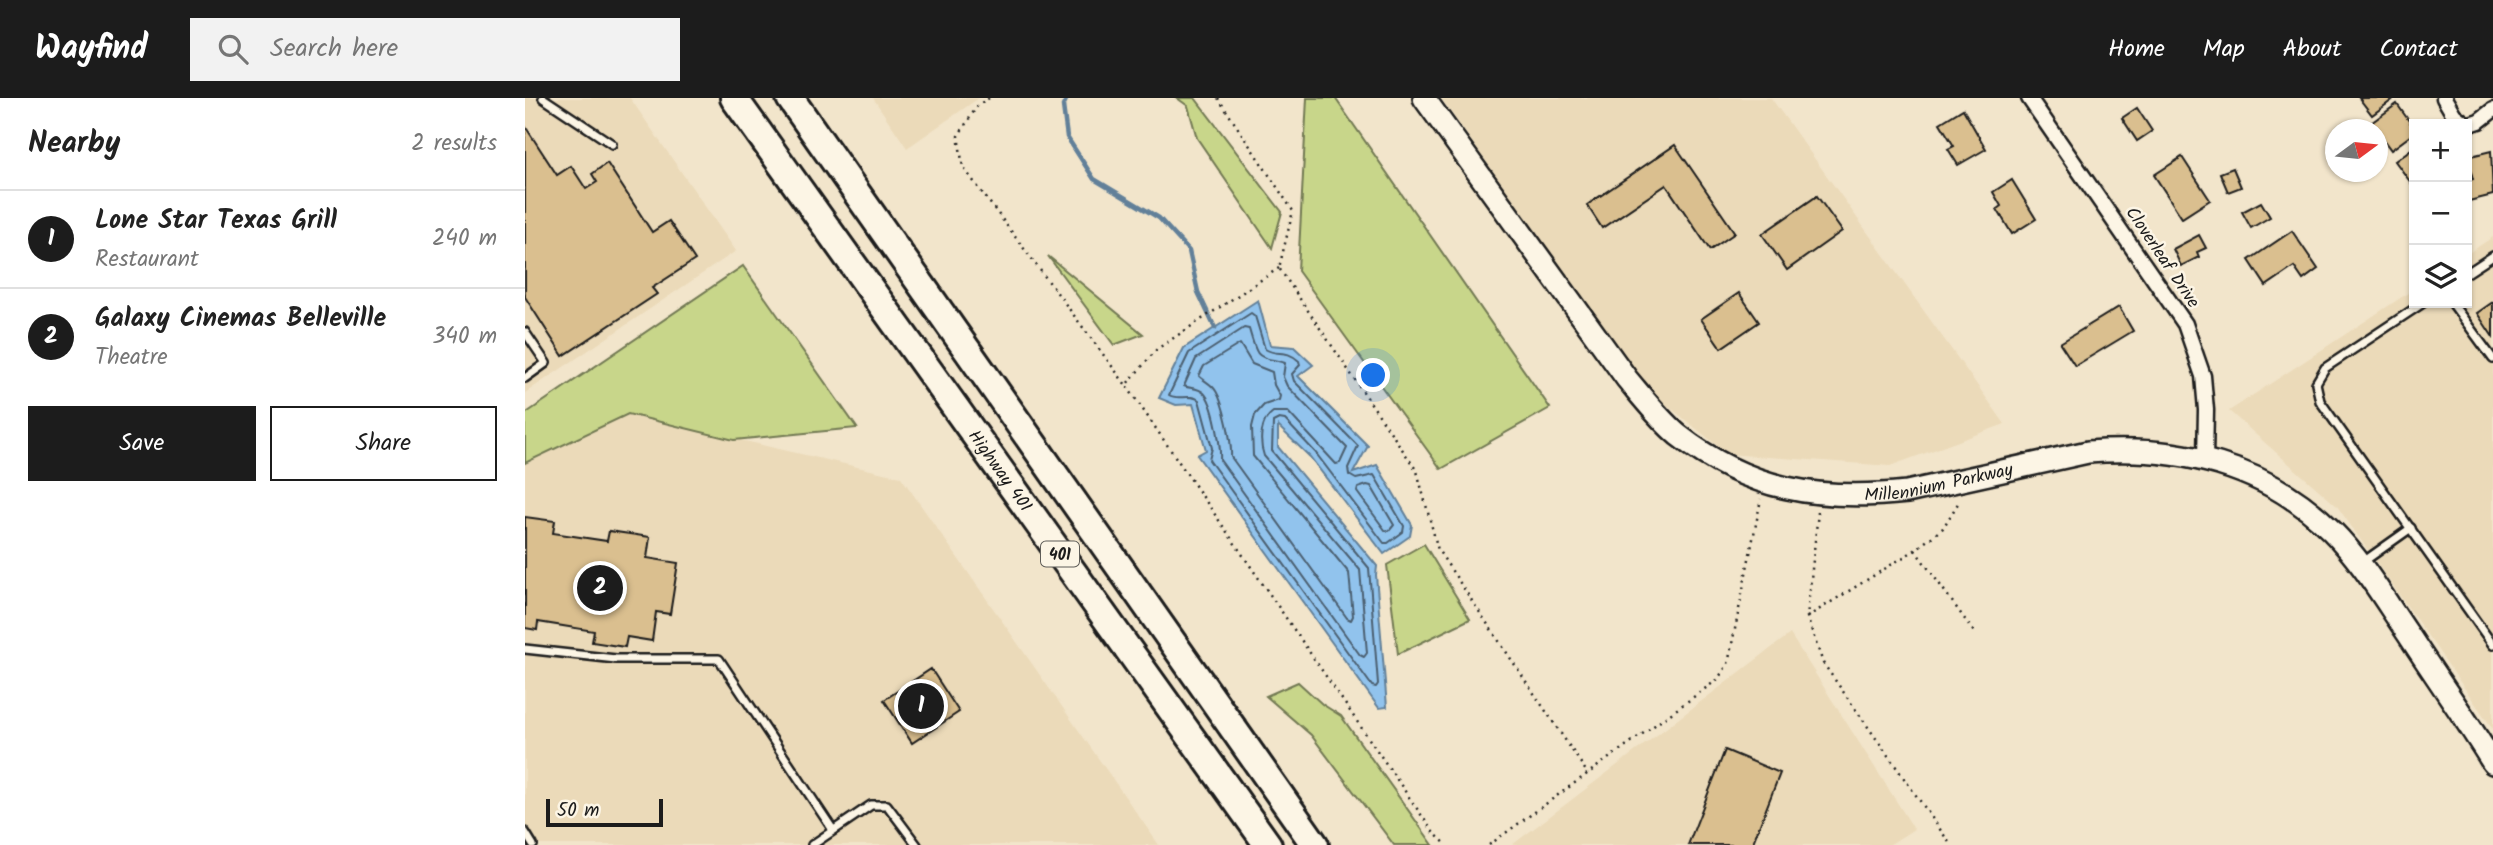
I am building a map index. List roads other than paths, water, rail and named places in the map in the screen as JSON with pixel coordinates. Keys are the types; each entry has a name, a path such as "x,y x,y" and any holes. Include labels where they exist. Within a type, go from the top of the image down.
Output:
{"highway":[{"name":"Highway 401","path":"734,98 1268,845"},
{"name":"401","path":"790,98 1315,845"}],"street":[{"name":"Millennium Parkway","path":"1424,98 1607,353 1647,403 1678,435 1703,451 1740,472 1765,482 1820,495 1907,492 2088,452 2140,449 2205,459 2254,477 2301,505 2331,530 2360,565 2493,762"},
{"name":"Cloverleaf Drive","path":"2029,98 2185,324 2203,376 2206,410 2205,459"},
{"path":"2444,98 2459,119"},
{"path":"2472,123 2493,110"}],"lane":[{"path":"543,98 612,144"},
{"path":"2472,270 2493,256"},
{"path":"2416,308 2326,368 2316,383 2320,401 2493,645"},
{"path":"2456,308 2493,359"},
{"path":"525,332 546,363 525,378"},
{"path":"2360,565 2411,528"},
{"path":"525,649 616,659 719,659 833,830"},
{"path":"812,845 871,805 887,805 917,845"},
{"path":"525,832 533,845"}],"water":[{"path":"1258,300 1270,345 1294,347 1313,365 1298,376 1368,446 1353,473 1377,465 1412,525 1410,536 1384,554 1310,457 1278,426 1278,447 1377,566 1387,707 1379,708 1197,455 1206,450 1193,404 1176,405 1159,398 1184,348"}],"waterway":[{"path":"1067,98 1063,106 1067,137 1094,179 1159,218 1189,251 1198,292 1215,328"}],"place":[{"name":"Galaxy Cinemas Belleville","path":"600,588"},
{"name":"Lone Star Texas Grill","path":"921,706"}]}
